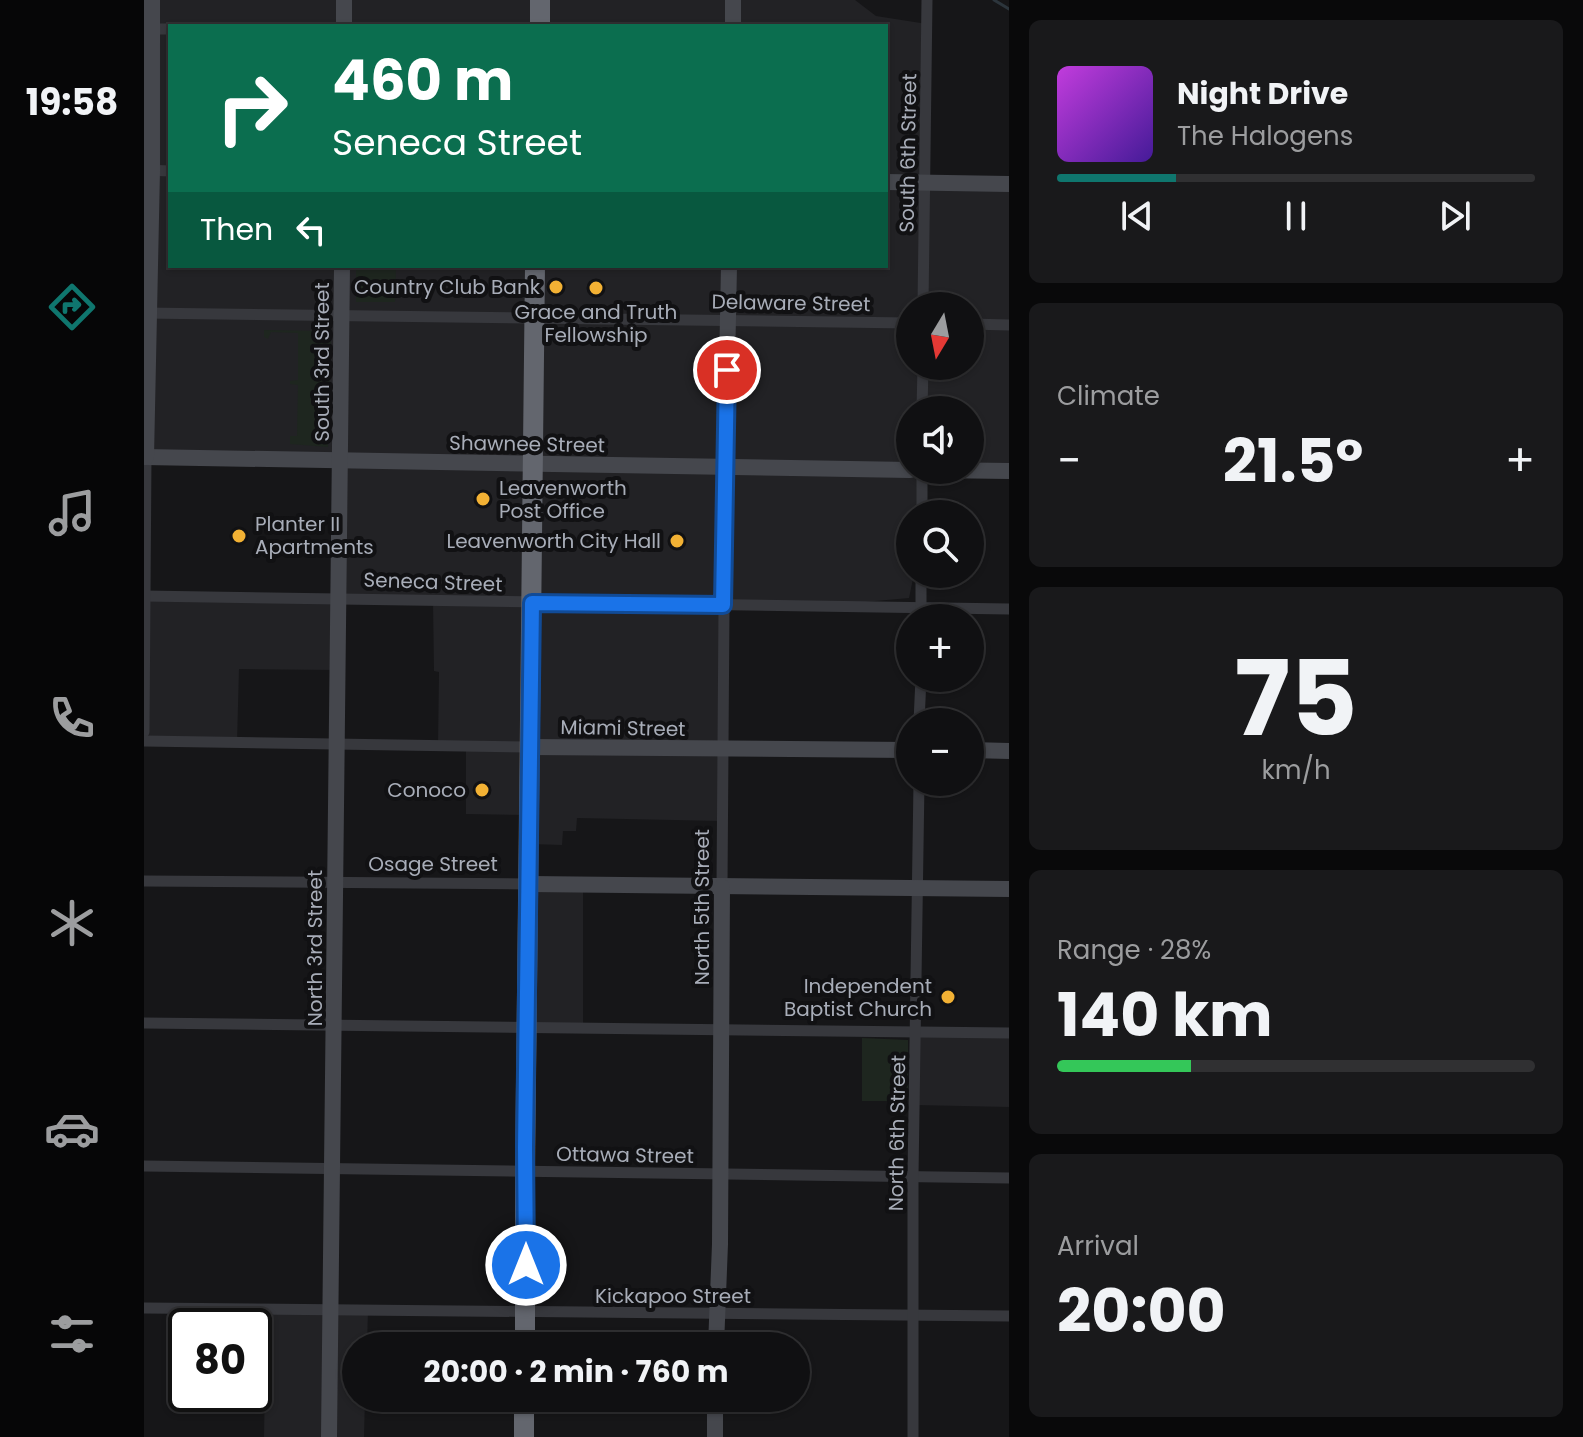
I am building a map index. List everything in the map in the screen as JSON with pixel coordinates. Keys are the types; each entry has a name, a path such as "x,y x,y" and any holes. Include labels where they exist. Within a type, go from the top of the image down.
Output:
{"highway":[{"path":"540,0 540,24"},
{"path":"525,1332 535,268"},
{"path":"524,1412 524,1437"}],"street":[{"path":"144,732 148,29 152,0"},
{"path":"344,0 344,24"},
{"path":"733,0 733,24"},
{"name":"South 6th Street","path":"923,292 927,0"},
{"path":"148,170 168,171"},
{"path":"888,182 1009,184"},
{"name":"South 3rd Street","path":"341,459 342,268"},
{"path":"725,468 729,268"},
{"name":"Delaware Street","path":"146,313 896,323"},
{"path":"984,324 1009,325"},
{"name":"Shawnee Street","path":"145,457 896,470"},
{"name":"North 3rd Street","path":"329,1437 341,459"},
{"name":"North 5th Street","path":"716,1332 721,1175 725,468"},
{"path":"984,471 1009,471"},
{"name":"Seneca Street","path":"145,596 723,605 896,613"},
{"name":"Seneca Street","path":"984,610 1009,609"},
{"name":"Miami Street","path":"144,741 896,750"},
{"path":"984,750 1009,751"},
{"name":"North 6th Street","path":"913,1437 913,1176 919,796"},
{"name":"Osage Street","path":"144,881 1009,889"},
{"path":"144,1023 1009,1033"},
{"name":"Ottawa Street","path":"144,1166 1009,1178"},
{"name":"Kickapoo Street","path":"144,1308 1009,1316"},
{"path":"715,1412 715,1437"}],"shaded area":[{"path":"152,0 855,0 876,16 927,24 925,182 1009,184 1009,471 984,470 984,396 896,396 896,484 922,484 922,500 896,500 896,588 911,588 909,598 820,606 723,605 722,821 577,818 576,831 563,831 562,845 530,844 530,815 466,814 466,746 438,746 439,672 434,671 433,601 339,597 338,670 239,669 237,743 144,741 144,596 338,597 341,459 146,457"},
{"path":"356,268 396,268 395,302 356,302"},
{"path":"264,330 325,331 325,335 329,336 331,332 328,447 290,444 290,436 297,436 298,385 290,384 290,381 298,380 298,333 271,332 268,339 264,337"},
{"path":"530,884 583,886 583,1028 527,1027"},
{"path":"917,1032 1009,1033 1009,1107 915,1105"},
{"path":"862,1038 908,1040 908,1101 862,1101"},
{"path":"272,1310 368,1311 367,1332 342,1332 342,1412 365,1412 364,1437 264,1437 264,1412 272,1412"}],"waterway":[{"path":"994,0 1009,9"}],"place":[{"name":"Country Club Bank","path":"556,287"},
{"name":"Grace and Truth Fellowship","path":"596,288"},
{"name":"Leavenworth Post Office","path":"483,499"},
{"name":"Planter II Apartments","path":"239,536"},
{"name":"Leavenworth City Hall","path":"677,541"},
{"name":"Conoco","path":"482,790"},
{"name":"Independent Baptist Church","path":"948,997"}],"route":[{"path":"526,1265 532,603 723,605 727,370"}]}
